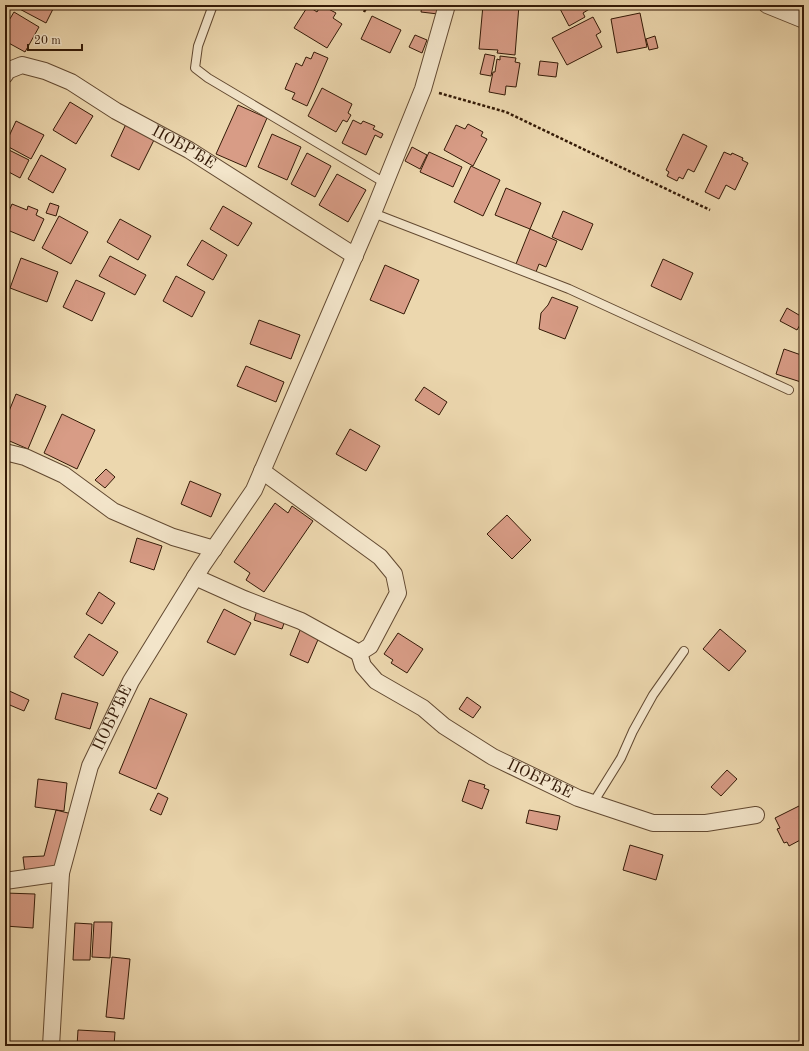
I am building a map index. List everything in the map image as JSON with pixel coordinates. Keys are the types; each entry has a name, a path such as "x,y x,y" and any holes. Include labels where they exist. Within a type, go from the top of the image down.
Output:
{"street":[{"name":"ПОБРЂЕ","path":"51,1046 61,874 90,766 131,681 195,577 254,490 355,256 423,89 448,5"},
{"path":"767,5 804,20"},
{"name":"ПОБРЂЕ","path":"5,74 7,71 22,65 45,71 71,82 116,111 189,150 355,256"},
{"path":"5,452 25,457 64,475 113,511 173,537 214,549"},
{"path":"195,577 244,599 302,621 358,653 370,646 398,593 394,574 380,557 262,471"},
{"name":"ПОБРЂЕ","path":"358,653 363,666 376,681 423,708 444,726 493,757 548,785 593,803 653,823 706,823 756,815"},
{"path":"5,881 61,874"}],"lane":[{"path":"213,5 198,46 195,68 208,78 385,183"},
{"path":"373,213 569,288 789,390"},
{"path":"593,803 621,758 633,731 653,695 684,651"}],"path":[{"path":"364,12 368,5"},
{"path":"423,89 506,112 710,210"}],"building":[{"path":"12,5 45,5 53,9 46,23"},
{"path":"321,5 336,13 333,18 342,24 327,48 294,28 308,6 317,12"},
{"path":"422,5 439,5 438,14 421,12"},
{"path":"483,5 519,5 515,55 497,53 498,50 479,49"},
{"path":"558,5 596,5 583,13 585,17 569,26"},
{"path":"678,5 696,5 679,8"},
{"path":"14,12 39,27 25,52 5,41 5,27"},
{"path":"640,13 647,47 617,53 611,19"},
{"path":"372,16 401,30 390,53 361,39"},
{"path":"593,17 601,32 596,35 602,47 567,65 552,38"},
{"path":"415,35 427,40 422,53 409,47"},
{"path":"655,36 658,48 649,50 646,39"},
{"path":"314,52 328,58 307,106 292,99 295,93 285,89 296,63 302,66 306,57 311,59"},
{"path":"485,54 495,56 491,76 480,74"},
{"path":"500,56 516,58 515,62 520,63 516,87 506,86 505,95 489,92 493,72 495,72 497,59 500,60"},
{"path":"540,61 558,63 556,77 538,75"},
{"path":"322,88 352,104 348,113 351,115 347,122 343,120 336,132 308,116"},
{"path":"70,102 93,116 76,144 53,130"},
{"path":"238,105 267,118 246,167 216,154"},
{"path":"353,120 361,124 363,121 375,126 373,129 383,134 381,138 375,135 366,155 342,143"},
{"path":"16,121 44,135 31,159 5,145"},
{"path":"126,124 155,138 139,170 111,156"},
{"path":"468,124 483,132 481,136 487,139 473,166 444,150 456,125 465,129"},
{"path":"272,134 301,147 287,180 258,167"},
{"path":"683,134 707,146 694,172 688,169 683,179 679,177 677,181 667,176 669,172 666,170"},
{"path":"412,147 427,155 420,169 405,161"},
{"path":"5,148 29,160 20,178 5,170"},
{"path":"429,152 462,167 453,187 420,172"},
{"path":"724,152 731,155 732,153 743,158 742,160 748,163 735,190 726,185 719,199 705,192"},
{"path":"307,153 331,166 315,197 291,184"},
{"path":"41,155 66,169 53,193 28,179"},
{"path":"471,166 500,180 483,216 454,202"},
{"path":"337,174 366,190 348,222 319,205"},
{"path":"506,188 541,203 530,229 495,215"},
{"path":"50,203 59,206 56,216 46,213"},
{"path":"12,204 27,210 28,206 38,210 36,215 44,219 34,241 5,229 5,220"},
{"path":"223,206 252,223 238,246 210,229"},
{"path":"563,211 593,224 582,250 552,237"},
{"path":"59,216 88,232 71,264 42,248"},
{"path":"120,219 151,236 138,260 107,242"},
{"path":"530,229 557,241 546,267 539,264 536,272 516,264"},
{"path":"202,240 227,255 213,280 187,265"},
{"path":"110,256 146,275 135,295 99,276"},
{"path":"21,258 58,272 47,302 10,288"},
{"path":"663,259 693,273 681,300 651,286"},
{"path":"385,265 419,280 404,314 370,300"},
{"path":"176,276 205,292 192,317 163,301"},
{"path":"76,280 105,293 92,321 63,307"},
{"path":"552,297 578,307 565,339 539,329 541,313 548,305"},
{"path":"787,308 804,318 797,330 780,321"},
{"path":"259,320 300,335 291,359 250,344"},
{"path":"784,349 804,356 804,383 776,374"},
{"path":"246,366 284,382 276,402 237,386"},
{"path":"424,387 447,402 439,415 415,400"},
{"path":"16,394 46,406 28,449 5,439 5,421"},
{"path":"62,414 95,430 77,469 44,453"},
{"path":"350,429 380,446 366,471 336,454"},
{"path":"106,469 115,477 105,488 95,480"},
{"path":"190,481 221,494 211,517 181,504"},
{"path":"275,503 288,513 292,506 313,521 264,592 246,580 250,573 234,562"},
{"path":"507,515 531,540 512,559 487,534"},
{"path":"137,538 162,546 154,570 130,562"},
{"path":"99,592 115,603 102,624 86,614"},
{"path":"258,607 287,615 282,629 254,620"},
{"path":"224,609 251,623 235,655 207,642"},
{"path":"301,628 320,635 308,663 290,655"},
{"path":"720,629 746,651 729,671 703,649"},
{"path":"398,633 423,649 407,673 391,663 393,660 384,654"},
{"path":"89,634 118,652 103,676 74,657"},
{"path":"5,689 29,700 24,711 5,703"},
{"path":"62,693 98,703 90,729 55,719"},
{"path":"467,697 481,707 473,718 459,709"},
{"path":"150,698 187,714 156,789 119,773"},
{"path":"727,770 737,779 721,796 711,787"},
{"path":"38,779 67,783 64,811 35,807"},
{"path":"469,780 485,785 484,788 489,790 482,809 462,801"},
{"path":"158,793 168,798 161,815 150,810"},
{"path":"801,805 804,811 804,838 789,846 787,842 784,843 777,829 780,828 775,818"},
{"path":"56,810 72,814 57,870 25,873 23,857 44,856"},
{"path":"529,810 560,816 557,830 526,823"},
{"path":"630,845 663,855 656,880 623,870"},
{"path":"5,893 35,894 33,928 5,926"},
{"path":"94,922 112,922 110,958 92,957"},
{"path":"75,923 92,924 90,960 73,960"},
{"path":"112,957 130,959 124,1019 106,1017"},
{"path":"78,1030 115,1032 114,1046 77,1046"},
{"path":"5,1044 26,1045 26,1046 5,1046"}]}
